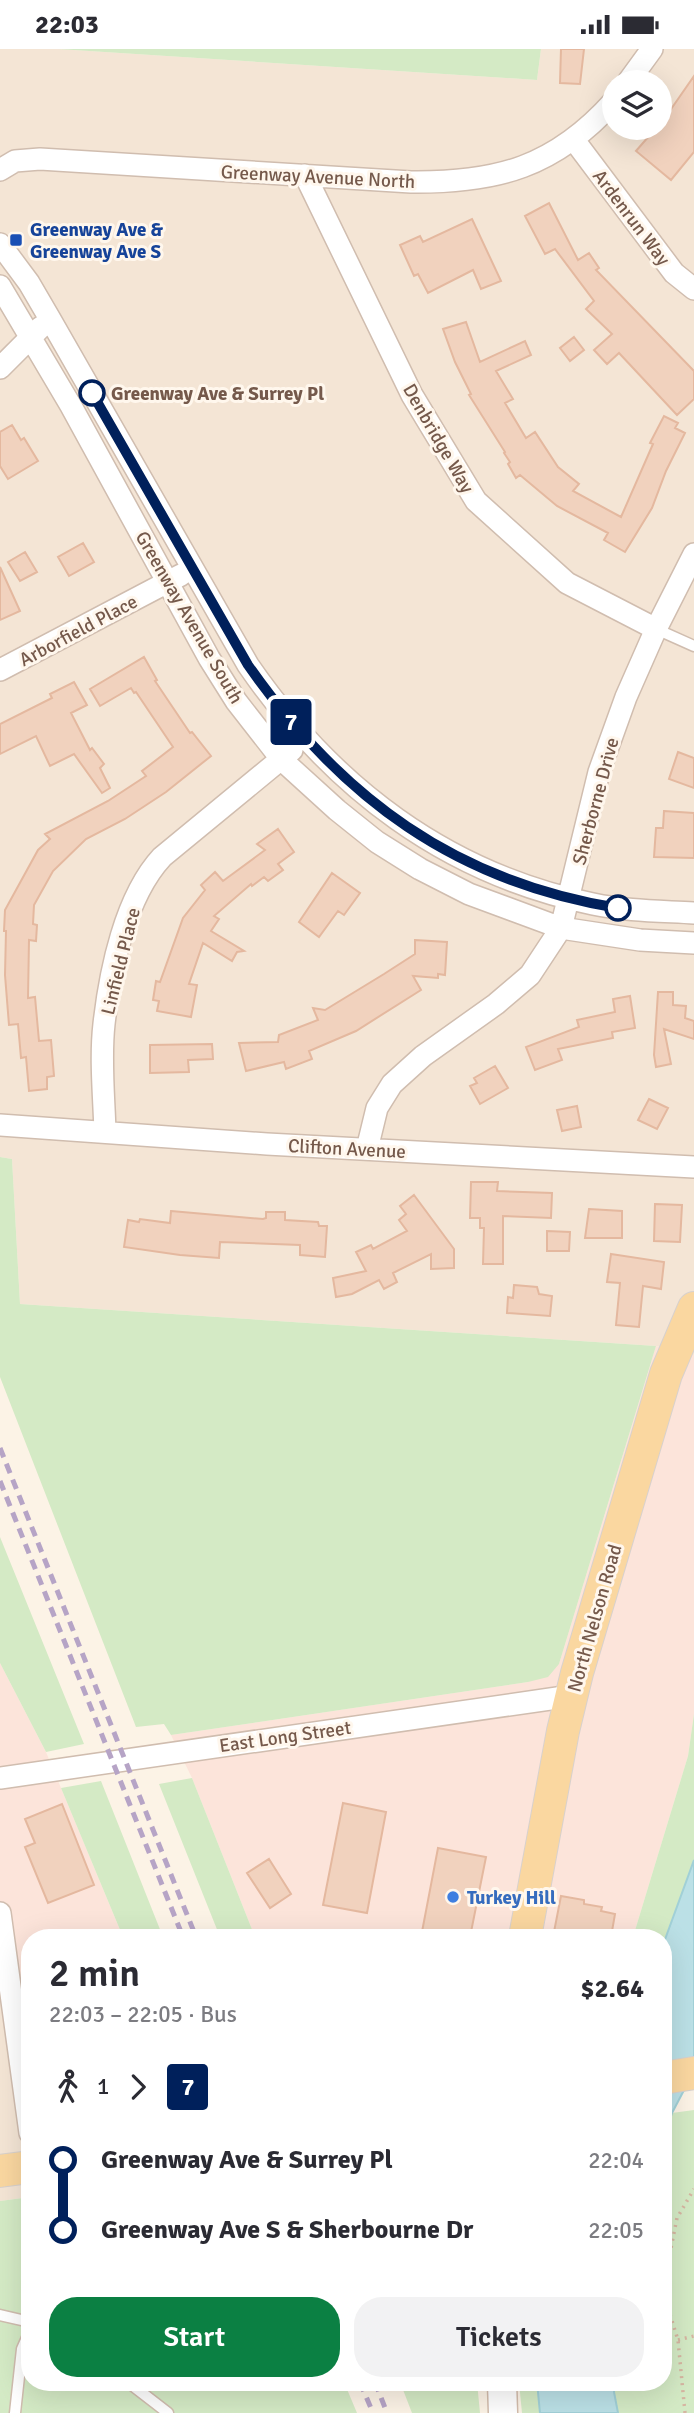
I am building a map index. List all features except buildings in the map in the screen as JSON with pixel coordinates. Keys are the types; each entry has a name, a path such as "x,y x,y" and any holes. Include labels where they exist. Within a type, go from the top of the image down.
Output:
{"main road":[{"name":"North Nelson Road","path":"527,1929 571,1696 666,1374 694,1307"},
{"path":"672,2077 694,2073"},
{"path":"0,2171 21,2168"},
{"path":"502,2391 503,2413"}],"street":[{"path":"637,70 652,49"},
{"name":"Greenway Avenue North","path":"0,170 15,161 40,159 411,181 468,180 536,163 574,140 602,113"},
{"name":"Ardenrun Way","path":"574,140 674,273 694,289"},
{"name":"Denbridge Way","path":"304,175 412,395 476,501 568,583 656,629"},
{"name":"Greenway Avenue South","path":"0,244 50,319 248,665 272,701 304,738 358,790 394,818 434,845 511,880 569,898 623,909 694,913"},
{"name":"Greenway Avenue South","path":"0,286 31,336 216,669 236,701 282,760 367,834 420,869 469,894 561,928 640,940 694,943"},
{"path":"0,368 50,319"},
{"name":"Sherborne Drive","path":"367,1149 377,1108 392,1084 423,1056 496,1004 530,975 561,928 599,772 626,697 656,629 694,554"},
{"name":"Arborfield Place","path":"0,670 192,569"},
{"name":"Linfield Place","path":"105,1132 104,1024 118,952 138,893 152,868 162,857 282,760 304,738"},
{"name":"Clifton Avenue","path":"0,1125 694,1167"},
{"name":"East Long Street","path":"0,1778 571,1696"},
{"path":"0,1913 21,2067"}],"lane":[{"path":"656,629 694,646"},
{"path":"0,2315 21,2320"},
{"path":"15,2413 21,2358"},
{"path":"140,2391 168,2413"}],"path":[{"path":"672,2243 677,2218 694,2189"},
{"path":"672,2321 678,2340 685,2413"},
{"path":"678,2340 694,2336"}],"shaded area":[{"path":"0,49 58,49 537,80 541,49 694,49 694,1355 656,1346 20,1304 12,1159 0,1157"},
{"path":"656,1346 694,1355 694,1714 688,1756 635,1929 252,1929 192,1778 171,1735 528,1682 559,1664"},
{"path":"0,1663 46,1752 120,1929 21,1929 21,2085 0,1942"},
{"path":"0,1942 21,2085 21,2198 0,2201"}],"green space":[{"path":"58,49 541,49 537,80"},
{"path":"0,1157 12,1159 20,1304 656,1346 559,1664 548,1677 171,1735 164,1724 136,1727 0,1377"},
{"path":"0,1537 84,1744 46,1752 0,1663"},
{"path":"694,1714 694,1860 669,1929 635,1929 688,1756"},
{"path":"192,1778 252,1929 217,1929 159,1784"},
{"path":"101,1781 160,1929 120,1929 61,1788"},
{"path":"694,2110 694,2413 522,2413 520,2391 672,2391 672,2113"},
{"path":"21,2198 21,2391 348,2391 357,2413 0,2413 0,2201"},
{"path":"403,2391 478,2391 480,2413 412,2413"}],"water":[{"path":"694,1860 694,2071 672,2113 672,1929 669,1929"},
{"path":"538,2391 614,2391 618,2413 540,2413"}],"railway":[{"path":"0,1448 193,1929"},
{"path":"0,1481 180,1929"},
{"path":"364,2391 373,2413"},
{"path":"378,2391 387,2413"}],"bus line":[{"name":"7","path":"92,393 248,665 272,701 321,757 394,818 434,845 473,865 569,898 618,908"}],"place":[{"name":"Greenway Ave & Greenway Ave S","path":"16,240"},
{"name":"Greenway Ave & Surrey Pl","path":"92,393"},
{"name":"Turkey Hill","path":"453,1897"}]}
